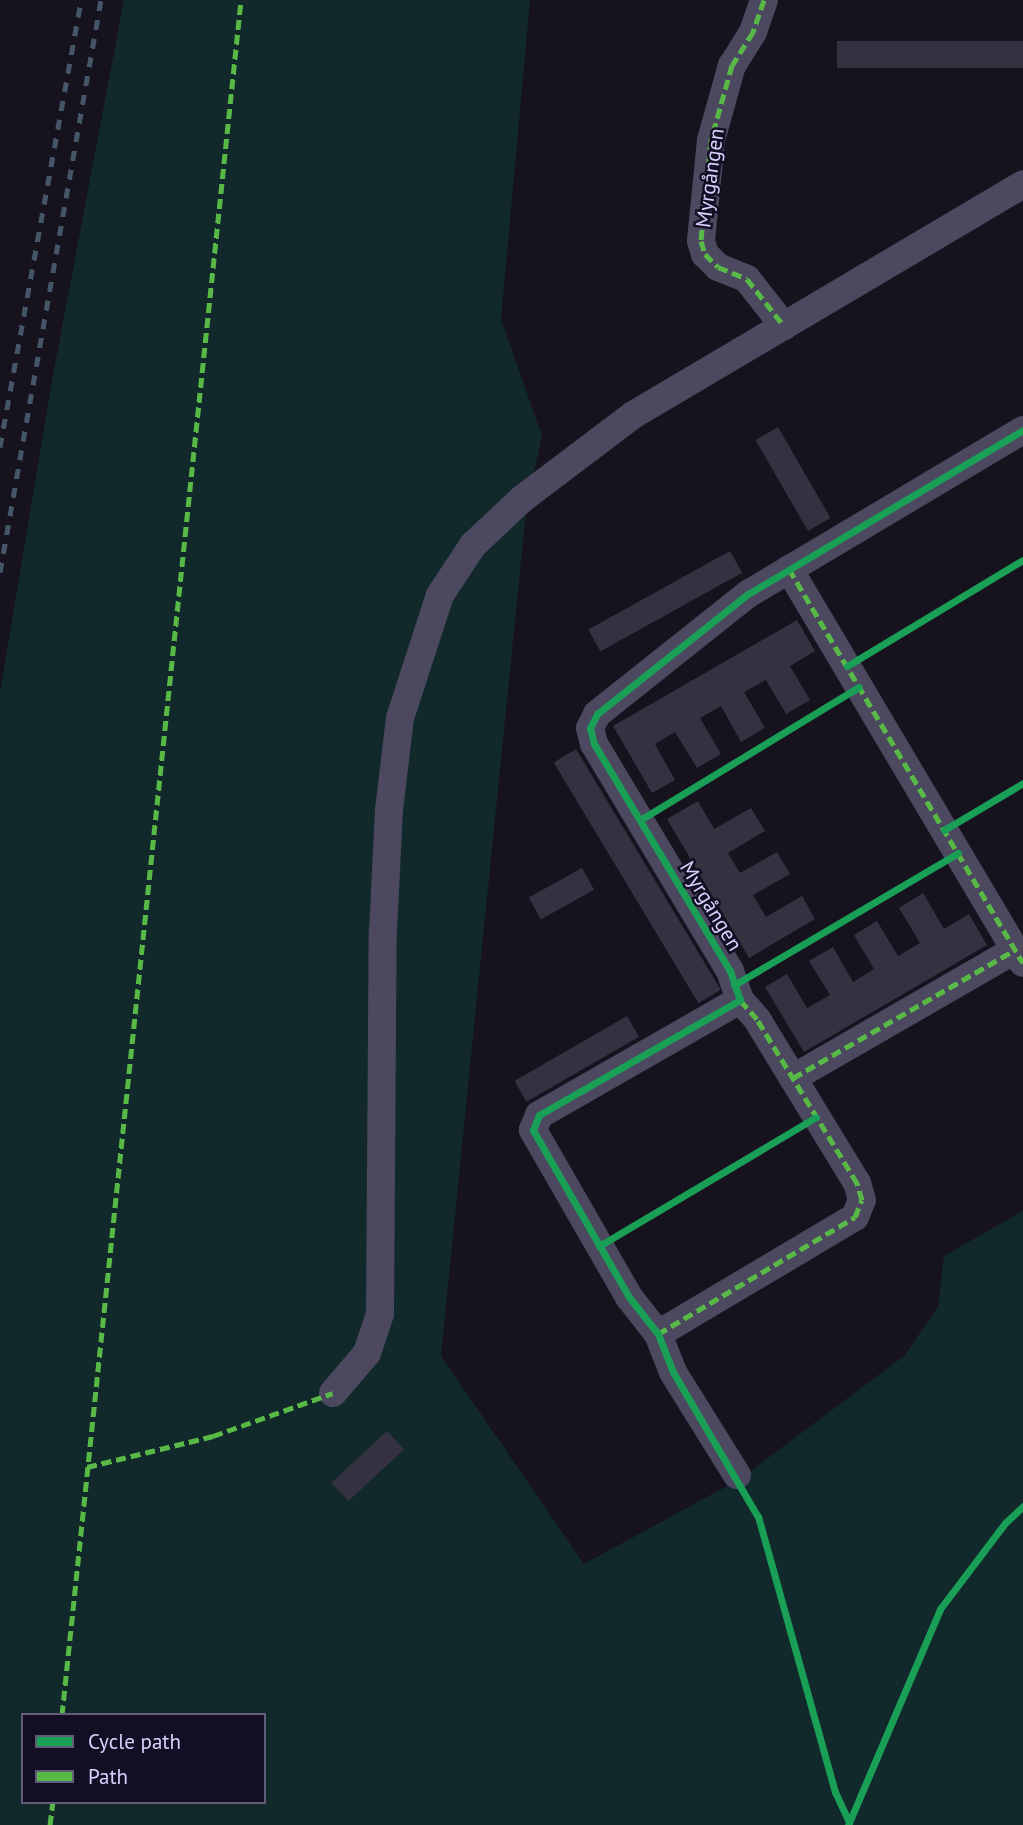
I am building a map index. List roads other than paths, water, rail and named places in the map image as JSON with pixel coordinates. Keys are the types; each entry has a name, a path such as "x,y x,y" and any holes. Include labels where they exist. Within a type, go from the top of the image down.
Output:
{"street":[{"name":"Myrgången","path":"764,0 753,32 732,65 711,140 701,241 705,254 718,267 747,279 784,326"},
{"path":"334,1393 367,1353 380,1314 383,932 389,810 400,718 417,655 440,595 473,545 522,499 633,415 1023,184"},
{"name":"Myrgången","path":"658,1334 855,1217 862,1200 857,1183 793,1078 757,1019 740,1000 730,971 594,744 590,727 597,714 737,603 789,569 1023,430"},
{"path":"789,569 1019,956 793,1078"},
{"path":"737,1475 673,1371 658,1334 629,1297 533,1130 539,1115 740,1000"}],"railway":[{"path":"0,447 81,0"},
{"path":"0,572 101,0"}]}
